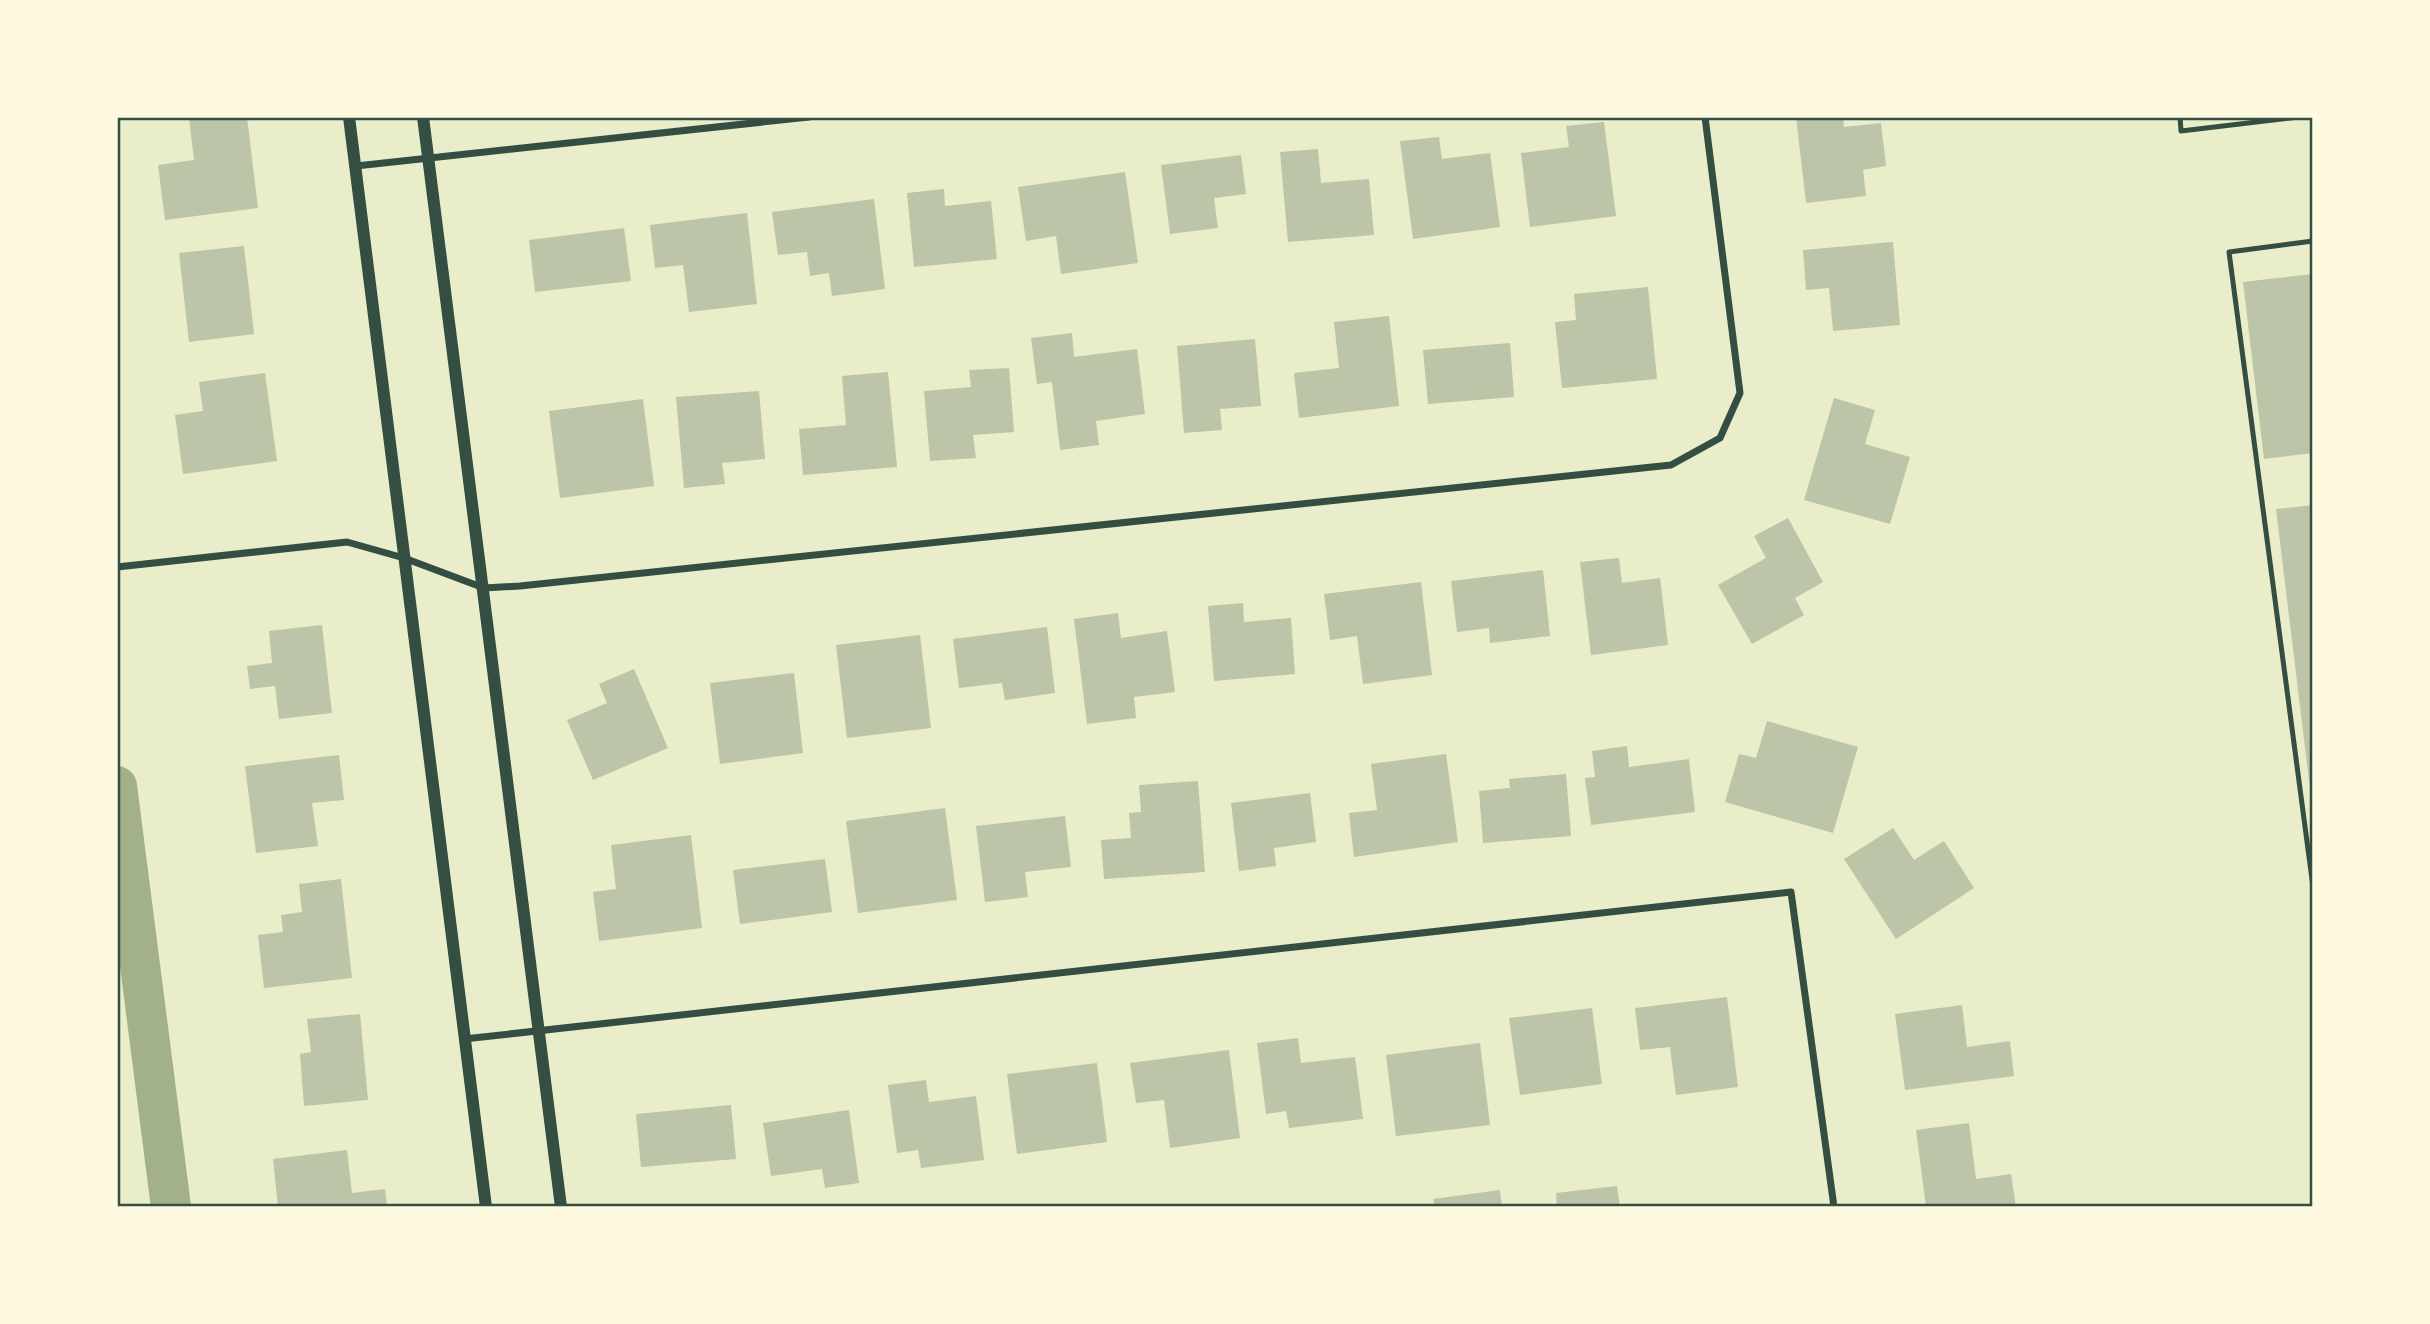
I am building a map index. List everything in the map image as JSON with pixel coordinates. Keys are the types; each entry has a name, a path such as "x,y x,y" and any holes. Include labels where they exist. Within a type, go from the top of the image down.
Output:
{"street":[{"path":"349,117 486,1207"},
{"path":"423,117 561,1207"},
{"path":"356,166 809,117"},
{"path":"117,567 347,541 484,587 530,585 1671,465 1720,438 1741,393 1704,117"},
{"path":"464,1039 1791,892 1835,1207"}],"lane":[{"path":"2180,117 2182,131 2299,117"},
{"path":"2313,242 2229,252 2313,887"}],"building":[{"path":"247,117 258,208 165,220 158,165 194,160 189,118"},
{"path":"1796,117 1843,117 1844,127 1881,123 1886,166 1863,170 1866,196 1806,203"},
{"path":"1604,122 1616,216 1530,227 1521,153 1569,147 1566,126"},
{"path":"1439,137 1442,159 1490,153 1500,227 1413,239 1400,141"},
{"path":"1318,149 1321,183 1369,179 1374,235 1288,242 1280,152"},
{"path":"1241,155 1246,194 1214,198 1218,228 1170,234 1161,165"},
{"path":"1125,172 1138,263 1061,274 1056,236 1026,241 1018,187"},
{"path":"944,189 945,206 991,201 997,259 914,267 907,193"},
{"path":"874,199 885,289 832,296 829,273 810,276 807,252 778,255 772,212"},
{"path":"747,213 757,304 689,312 683,265 655,268 650,225"},
{"path":"624,228 631,281 535,292 529,240"},
{"path":"1893,242 1900,325 1833,331 1829,288 1806,290 1803,250"},
{"path":"244,246 254,334 189,342 179,253"},
{"path":"2313,274 2313,453 2264,459 2243,282"},
{"path":"1648,287 1657,379 1562,388 1555,322 1576,320 1574,294"},
{"path":"1389,316 1399,406 1299,418 1294,373 1339,368 1334,322"},
{"path":"1072,333 1074,357 1137,349 1145,414 1096,421 1099,445 1060,450 1052,382 1037,384 1031,338"},
{"path":"1255,339 1261,406 1220,409 1222,430 1184,433 1177,346"},
{"path":"1510,343 1514,397 1428,404 1423,350"},
{"path":"1009,368 1014,432 973,435 976,458 930,461 924,391 971,387 969,370"},
{"path":"888,372 897,467 803,475 799,429 846,425 842,376"},
{"path":"265,373 277,461 183,474 175,415 203,411 199,382"},
{"path":"759,391 765,459 722,463 725,484 684,488 676,397"},
{"path":"1834,398 1875,410 1865,444 1910,457 1890,524 1804,500"},
{"path":"643,399 654,486 560,498 549,411"},
{"path":"2313,505 2313,797 2311,797 2276,509"},
{"path":"1788,518 1823,582 1795,598 1804,615 1752,644 1718,585 1766,558 1754,536"},
{"path":"1619,558 1622,583 1660,578 1668,645 1591,655 1580,562"},
{"path":"1543,570 1550,636 1490,643 1489,628 1457,632 1451,581"},
{"path":"1421,582 1432,675 1363,684 1357,636 1330,640 1324,594"},
{"path":"1243,603 1244,622 1291,618 1295,674 1214,681 1208,606"},
{"path":"1118,613 1121,638 1167,631 1175,692 1134,697 1136,718 1087,724 1074,619"},
{"path":"322,625 332,713 279,719 275,686 250,689 247,666 272,663 269,631"},
{"path":"1047,627 1055,693 1005,700 1002,683 959,688 953,639"},
{"path":"920,635 931,728 847,738 836,645"},
{"path":"634,669 668,748 593,780 567,720 607,703 599,684"},
{"path":"794,673 803,753 720,764 710,683"},
{"path":"1767,721 1858,747 1833,833 1725,802 1739,754 1756,758"},
{"path":"1627,746 1629,767 1689,759 1695,812 1591,825 1585,778 1595,777 1592,751"},
{"path":"1446,754 1458,842 1354,857 1349,813 1377,810 1371,764"},
{"path":"339,755 344,800 312,803 318,846 256,853 245,766"},
{"path":"1566,774 1571,836 1483,843 1479,791 1510,788 1509,779"},
{"path":"1198,781 1205,872 1104,879 1101,840 1131,838 1129,813 1141,812 1139,785"},
{"path":"1310,793 1316,842 1274,848 1276,866 1239,871 1231,803"},
{"path":"945,808 957,900 858,913 846,821"},
{"path":"1065,816 1071,867 1025,872 1028,897 985,902 976,826"},
{"path":"1893,828 1914,860 1944,841 1974,888 1896,939 1844,859"},
{"path":"691,835 702,928 599,941 593,892 616,889 611,845"},
{"path":"825,859 832,912 740,924 733,870"},
{"path":"341,879 352,978 264,988 258,935 283,932 281,915 302,912 299,884"},
{"path":"1727,997 1738,1087 1676,1095 1670,1047 1640,1050 1635,1008"},
{"path":"1962,1005 1967,1047 2010,1041 2014,1076 1905,1090 1895,1014"},
{"path":"1592,1008 1602,1084 1520,1095 1509,1018"},
{"path":"360,1014 368,1100 304,1106 300,1054 311,1052 307,1019"},
{"path":"1298,1038 1301,1063 1355,1057 1363,1119 1289,1128 1286,1111 1266,1114 1257,1043"},
{"path":"1480,1043 1490,1125 1396,1136 1386,1055"},
{"path":"1229,1050 1240,1138 1170,1148 1164,1100 1136,1103 1130,1063"},
{"path":"1097,1063 1107,1142 1017,1154 1007,1074"},
{"path":"926,1080 929,1102 976,1096 984,1160 921,1168 918,1150 897,1153 888,1085"},
{"path":"731,1105 736,1159 641,1167 636,1114"},
{"path":"849,1110 859,1183 825,1188 822,1169 771,1176 763,1123"},
{"path":"1969,1123 1976,1179 2011,1174 2016,1207 1926,1207 1916,1130"},
{"path":"347,1150 352,1193 385,1189 387,1207 278,1207 273,1159"},
{"path":"1617,1186 1620,1207 1557,1207 1556,1193"},
{"path":"1500,1190 1502,1207 1435,1207 1433,1199"}],"waterway":[{"path":"117,786 171,1207"}]}
